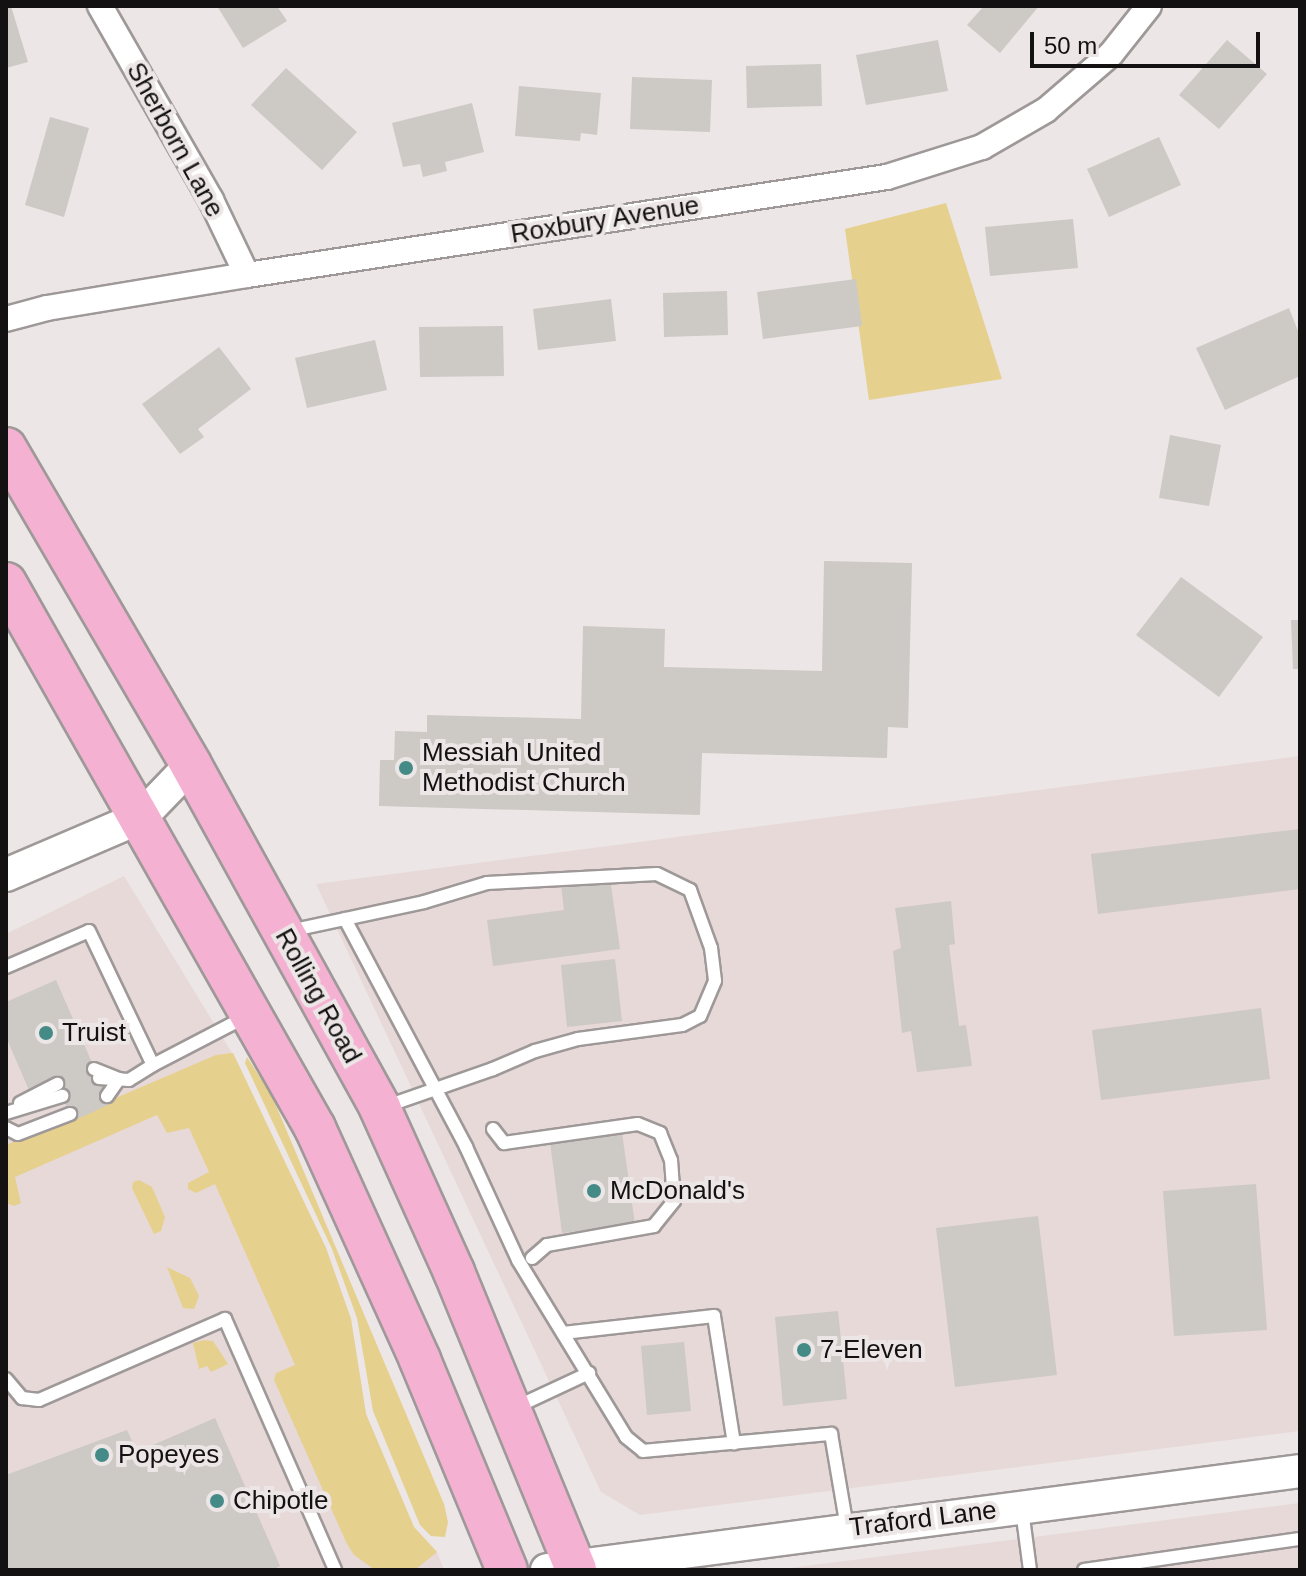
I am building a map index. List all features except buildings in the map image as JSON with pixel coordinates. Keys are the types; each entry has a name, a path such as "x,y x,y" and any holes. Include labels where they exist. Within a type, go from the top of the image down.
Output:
{"main road":[{"name":"Rolling Road","path":"6,448 191,765 380,1108 511,1409 566,1568"},
{"path":"6,583 315,1128 420,1360 507,1570"}],"street":[{"name":"Sherborn Lane","path":"100,6 211,200 247,275"},
{"name":"Roxbury Avenue","path":"6,319 47,308 247,275 887,177 982,147 1036,117 1080,84 1111,54 1149,6"},
{"path":"6,875 141,817 191,765"},
{"name":"Traford Lane","path":"566,1568 673,1561 847,1528 1300,1471"}],"lane":[{"path":"283,932 424,902 487,883 657,874 690,890 711,948 715,981 700,1016 682,1025 578,1039 550,1047 380,1108"},
{"path":"345,919 436,1089 518,1260 626,1437 643,1451 831,1434 847,1528"},
{"path":"6,967 89,931 153,1065"},
{"path":"97,1074 129,1080 251,1013"},
{"path":"107,1096 119,1079"},
{"path":"6,1111 59,1090"},
{"path":"6,1128 18,1134 70,1114"},
{"path":"493,1129 504,1143 638,1124 660,1133 671,1160 674,1201 654,1226 547,1245 532,1258"},
{"path":"563,1333 714,1316 734,1443"},
{"path":"6,1379 22,1398 39,1400 225,1319 335,1570"},
{"path":"511,1409 589,1373"},
{"path":"1022,1506 1030,1570"},
{"path":"1084,1570 1300,1539"}],"shaded area":[{"path":"946,203 1002,379 869,400 845,229"},
{"path":"1300,756 1300,1431 640,1515 601,1492 316,884"},
{"path":"124,876 232,1053 326,1248 351,1319 366,1414 414,1527 437,1552 444,1570 6,1570 6,934"},
{"path":"233,1053 326,1248 351,1319 366,1414 414,1527 437,1552 415,1570 375,1570 354,1555 346,1542 274,1380 276,1373 295,1365 215,1184 196,1193 188,1189 188,1183 209,1172 189,1128 167,1133 157,1115 15,1177 21,1203 14,1206 7,1203 6,1145 216,1055"},
{"path":"247,1057 272,1096 444,1504 448,1522 445,1537 431,1536 420,1525 373,1411 357,1318 332,1249 245,1063"},
{"path":"139,1180 152,1187 165,1217 161,1231 154,1234 132,1188 133,1182"},
{"path":"167,1267 190,1278 199,1296 194,1309 183,1308"},
{"path":"213,1341 228,1364 211,1372 207,1366 199,1369 193,1343"},
{"path":"1300,1503 1300,1570 774,1570"}],"place":[{"name":"Messiah United Methodist Church","path":"406,768"},
{"name":"Truist","path":"46,1033"},
{"name":"McDonald's","path":"594,1191"},
{"name":"7-Eleven","path":"804,1350"},
{"name":"Popeyes","path":"102,1455"},
{"name":"Chipotle","path":"217,1501"}]}
